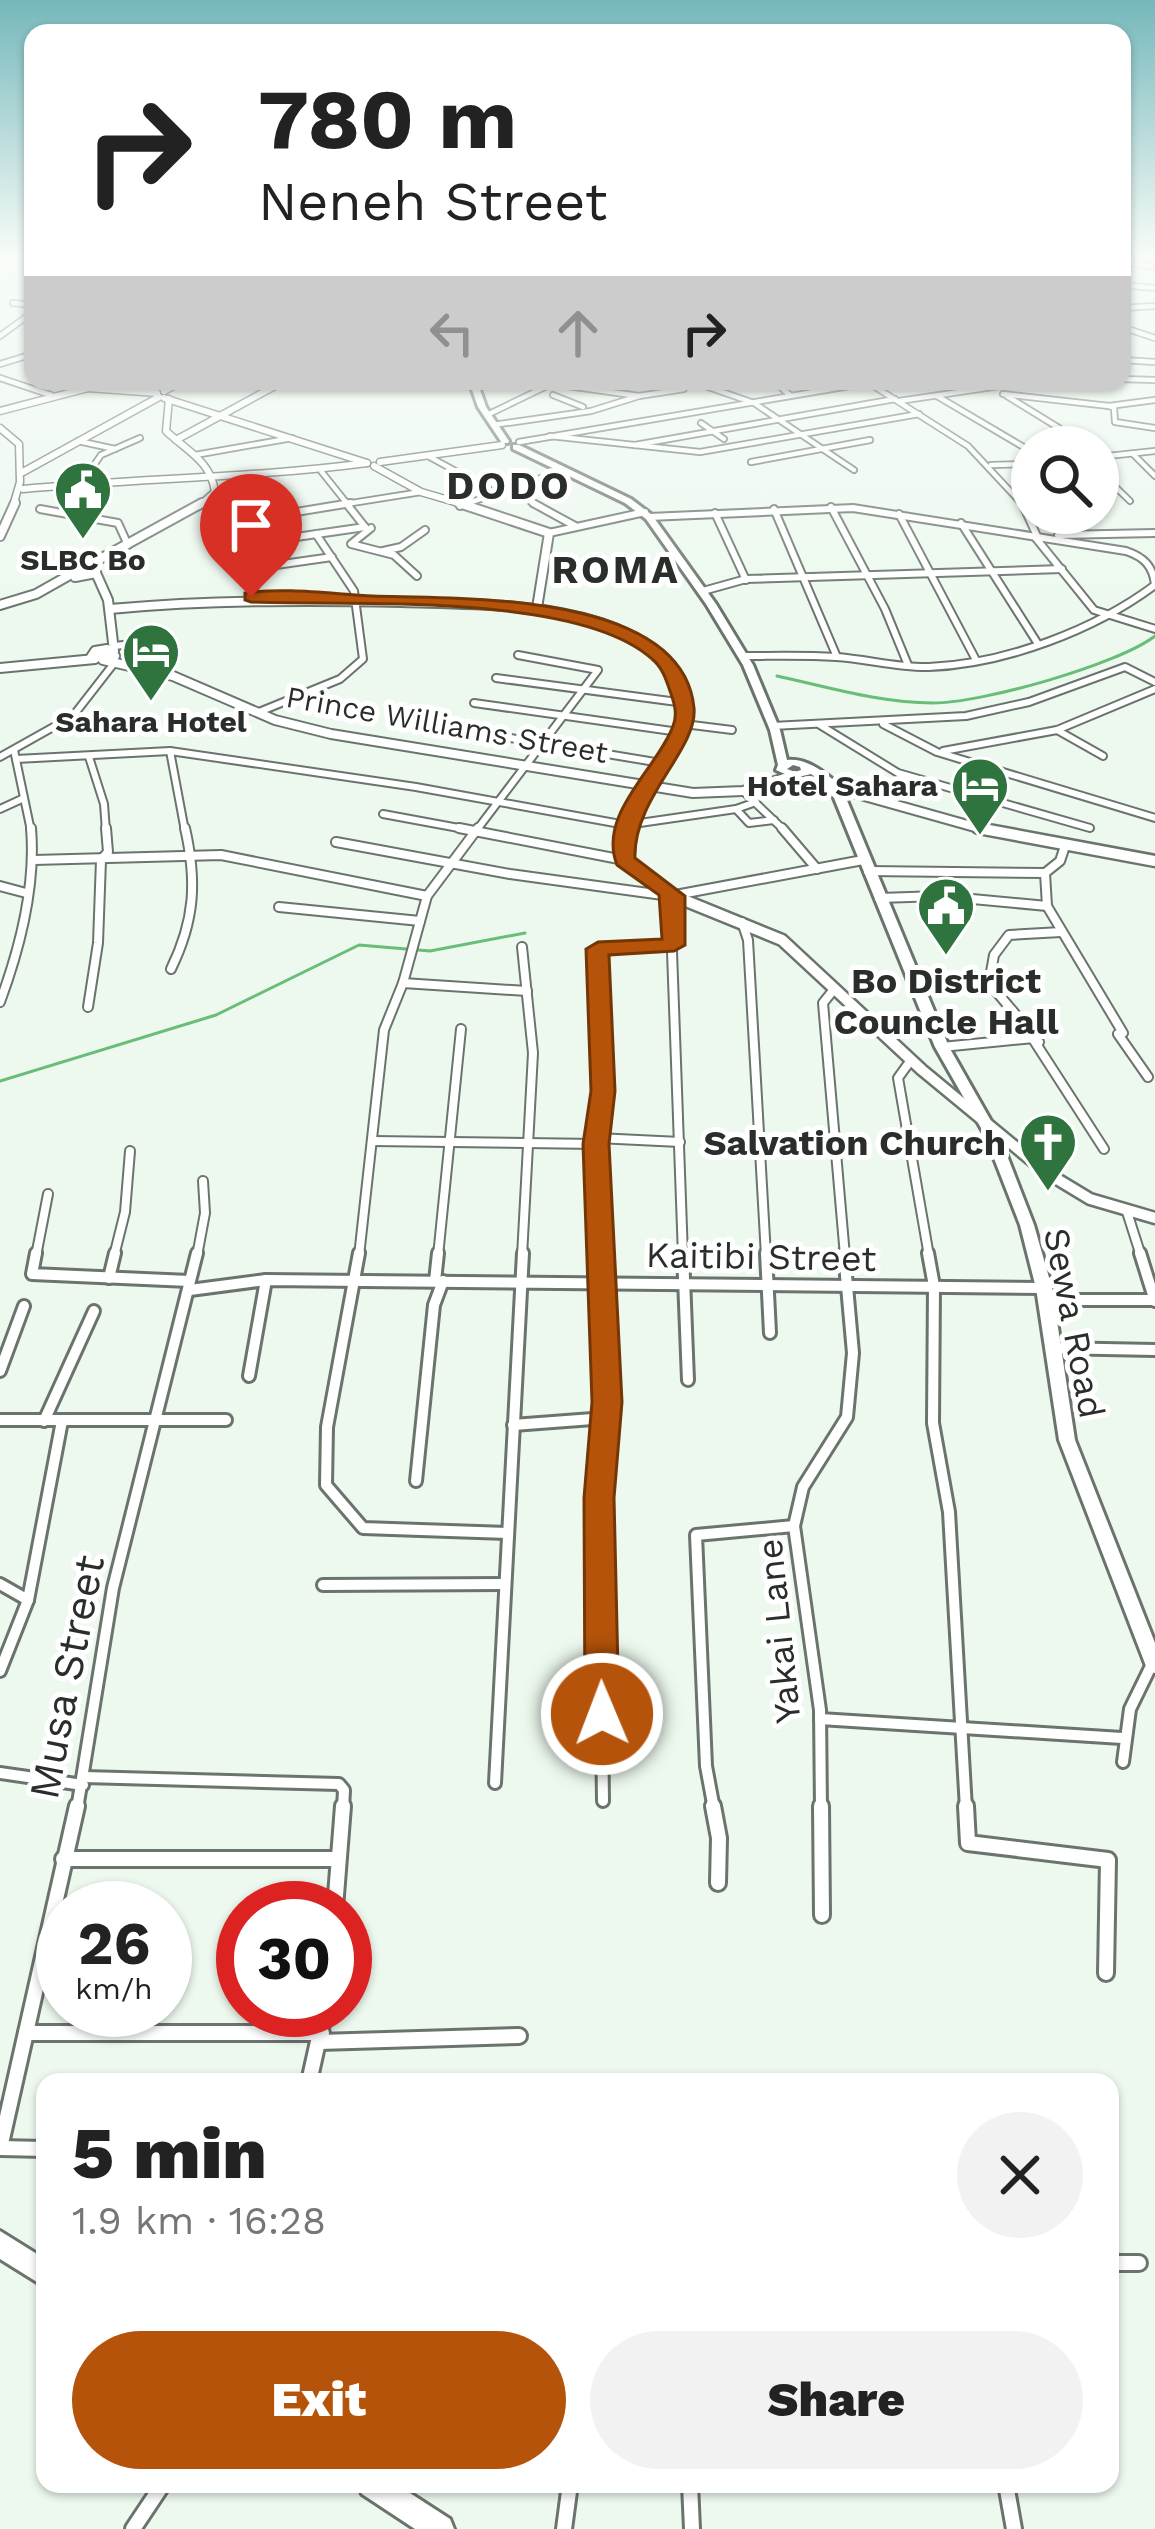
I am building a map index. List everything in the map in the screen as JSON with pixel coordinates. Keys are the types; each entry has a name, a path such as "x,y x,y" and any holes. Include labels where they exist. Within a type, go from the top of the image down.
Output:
{"highway":[{"path":"0,2244 36,2268"},
{"path":"386,2493 440,2529"}],"main road":[{"path":"477,390 487,415 511,444 647,515 743,656 778,741 782,766 800,770 836,793"},
{"path":"778,741 800,770 836,793"},
{"name":"Sewa Road","path":"836,793 942,1047 982,1116 1027,1225 1045,1294 1061,1419 1154,1664"}],"street":[{"path":"36,390 51,395"},
{"path":"0,411 77,390"},
{"path":"176,440 269,390"},
{"path":"487,415 540,390"},
{"path":"585,390 640,396"},
{"path":"494,425 518,425 682,390"},
{"path":"728,390 854,470"},
{"path":"784,390 790,395"},
{"path":"23,489 321,471 826,390"},
{"path":"881,390 992,465 1089,604 1152,628"},
{"path":"629,446 965,390"},
{"path":"996,390 1055,426"},
{"path":"1003,394 1108,406 1114,408 1115,422 1155,428"},
{"path":"0,604 88,572 215,492 215,476 166,430 168,395"},
{"path":"23,472 168,395 372,463"},
{"path":"553,395 588,409"},
{"path":"937,395 1011,439"},
{"path":"1108,406 1155,400"},
{"path":"550,436 700,452 919,414"},
{"path":"224,416 372,463 421,492 528,522 549,533 647,515 831,507 961,523 1155,557"},
{"path":"701,423 724,439"},
{"path":"0,428 19,444 23,472 23,489 0,536"},
{"path":"81,484 101,455 140,438"},
{"path":"196,455 292,438"},
{"path":"751,462 869,440"},
{"path":"78,441 115,448"},
{"path":"1119,456 1155,451"},
{"path":"1133,454 1155,476"},
{"path":"428,456 494,492"},
{"path":"992,465 1011,465"},
{"path":"460,506 564,470"},
{"path":"321,471 368,527"},
{"path":"507,489 575,526"},
{"path":"1119,491 1130,502"},
{"path":"235,522 421,492"},
{"path":"831,507 908,665"},
{"path":"40,508 118,523 128,545"},
{"path":"775,509 837,657"},
{"path":"715,513 746,580"},
{"path":"898,514 976,660"},
{"path":"961,523 1038,644"},
{"path":"241,544 368,527"},
{"path":"368,527 351,544 394,555 417,576"},
{"path":"380,551 401,547 425,530"},
{"path":"537,608 549,533"},
{"path":"1038,536 1155,533"},
{"path":"259,712 340,679 360,663 363,653 355,591 316,534"},
{"path":"743,656 837,657 908,665 976,660 1038,644 1108,615 1155,585 1154,572 1137,554"},
{"path":"251,597 255,586 248,569 332,556"},
{"path":"692,577 726,582 1061,568"},
{"path":"88,572 106,584 110,609 108,634 97,656"},
{"path":"703,591 726,582"},
{"path":"110,609 251,597 537,608 604,625 658,654 672,672 685,704 682,728 626,825 624,860"},
{"path":"108,634 114,653"},
{"path":"8,756 74,716 114,653 170,640"},
{"name":"Prince Williams Street","path":"0,668 114,653 292,726 704,794 749,789 800,770"},
{"path":"507,1533 363,1528 326,1485 327,1427 356,1280 384,1030 403,983 427,896 598,670 518,655"},
{"path":"772,725 880,723 1027,703 1125,667 1155,686"},
{"path":"496,678 685,704"},
{"path":"937,752 1057,730 1155,686"},
{"path":"474,703 731,730"},
{"path":"880,723 937,752 1155,818"},
{"path":"820,725 898,772 1090,828"},
{"path":"456,729 661,763"},
{"path":"1057,730 1102,756"},
{"path":"8,756 170,751 626,825 756,802"},
{"path":"170,751 194,854 189,920 183,948 171,969"},
{"path":"0,1002 34,860 24,798 8,756"},
{"path":"88,1007 109,852 104,804 89,757"},
{"path":"782,766 749,789 817,869"},
{"path":"836,793 1064,849 1155,861"},
{"path":"0,809 24,798"},
{"path":"736,808 749,823 775,820"},
{"path":"382,814 624,860 672,896 817,869 866,865 1045,873 1060,861 1064,849"},
{"path":"336,842 672,896 782,940 911,1060 1047,1173 1090,1199 1155,1218"},
{"path":"34,860 221,855 427,896"},
{"path":"1045,873 1047,906 1060,932 1148,1077"},
{"path":"0,886 26,893"},
{"path":"672,896 688,1379"},
{"path":"879,898 940,896 1047,906"},
{"path":"279,907 420,921"},
{"path":"742,922 748,940 770,1333"},
{"path":"0,932 17,936"},
{"path":"989,983 994,955 1009,935 1060,932"},
{"path":"603,1801 599,1498 606,1418 596,1141 603,1091 598,949 674,945"},
{"path":"495,1783 533,1053 523,947"},
{"path":"403,983 527,991"},
{"path":"915,985 989,983"},
{"path":"989,983 1039,1042 1103,1149"},
{"name":"Yakai Lane","path":"822,1915 820,1719 794,1526 803,1487 847,1417 853,1353 823,1003 836,988"},
{"path":"416,1481 460,1029"},
{"path":"942,1047 1034,1038 1039,1042"},
{"path":"911,1060 898,1078 934,1286 933,1423 949,1512 968,1843 1108,1860 1106,1973"},
{"path":"372,1141 680,1142"},
{"path":"109,1278 125,1212 130,1151"},
{"name":"Musa Street","path":"0,2148 84,1781 112,1588 206,1214 203,1181"},
{"name":"Kaitibi Street","path":"48,1194 32,1274 189,1286 266,1280 766,1281 934,1286 1155,1301"},
{"path":"1127,1213 1155,1301"},
{"path":"249,1376 266,1280"},
{"path":"0,1371 24,1306"},
{"path":"44,1421 94,1311"},
{"path":"1053,1348 1155,1350"},
{"path":"513,1425 606,1418"},
{"path":"0,1420 226,1420"},
{"path":"0,1671 28,1600 62,1421"},
{"path":"718,1883 719,1838 706,1766 696,1535 794,1526"},
{"path":"0,1584 28,1600"},
{"path":"323,1585 504,1584"},
{"path":"1123,1762 1122,1738 1136,1688 1154,1664"},
{"path":"820,1719 1122,1738"},
{"path":"0,1773 84,1781 267,1785 329,1780 344,1790 337,1881"},
{"path":"63,1859 338,1859"},
{"path":"26,2033 216,2036"},
{"path":"372,2037 520,2036"},
{"path":"311,2073 321,2037"},
{"path":"0,2148 36,2150"},
{"path":"1119,2263 1138,2264"},
{"path":"134,2529 157,2493"},
{"path":"565,2529 569,2493"},
{"path":"690,2493 692,2529"},
{"path":"1008,2493 1014,2529"}],"waterway":[{"path":"777,676 893,700 955,701 1081,670 1155,636"},
{"path":"0,1081 216,1015 359,945 430,951 525,933"}],"place":[{"name":"SLBC Bo","path":"83,541"},
{"name":"Sahara Hotel","path":"151,703"},
{"name":"Hotel Sahara","path":"980,837"},
{"name":"Bo District Councle Hall","path":"946,957"},
{"name":"Salvation Church","path":"1048,1193"}],"district":[{"name":"DODO","path":"509,485"},
{"name":"ROMA","path":"616,569"}],"route":[{"path":"251,597 537,608 569,615 604,625 658,654 672,672 685,704 684,724 646,785 626,825 624,843 624,860 674,896 670,896 674,945 598,949 603,1091 596,1144 607,1402 599,1498 602,1714"}]}
